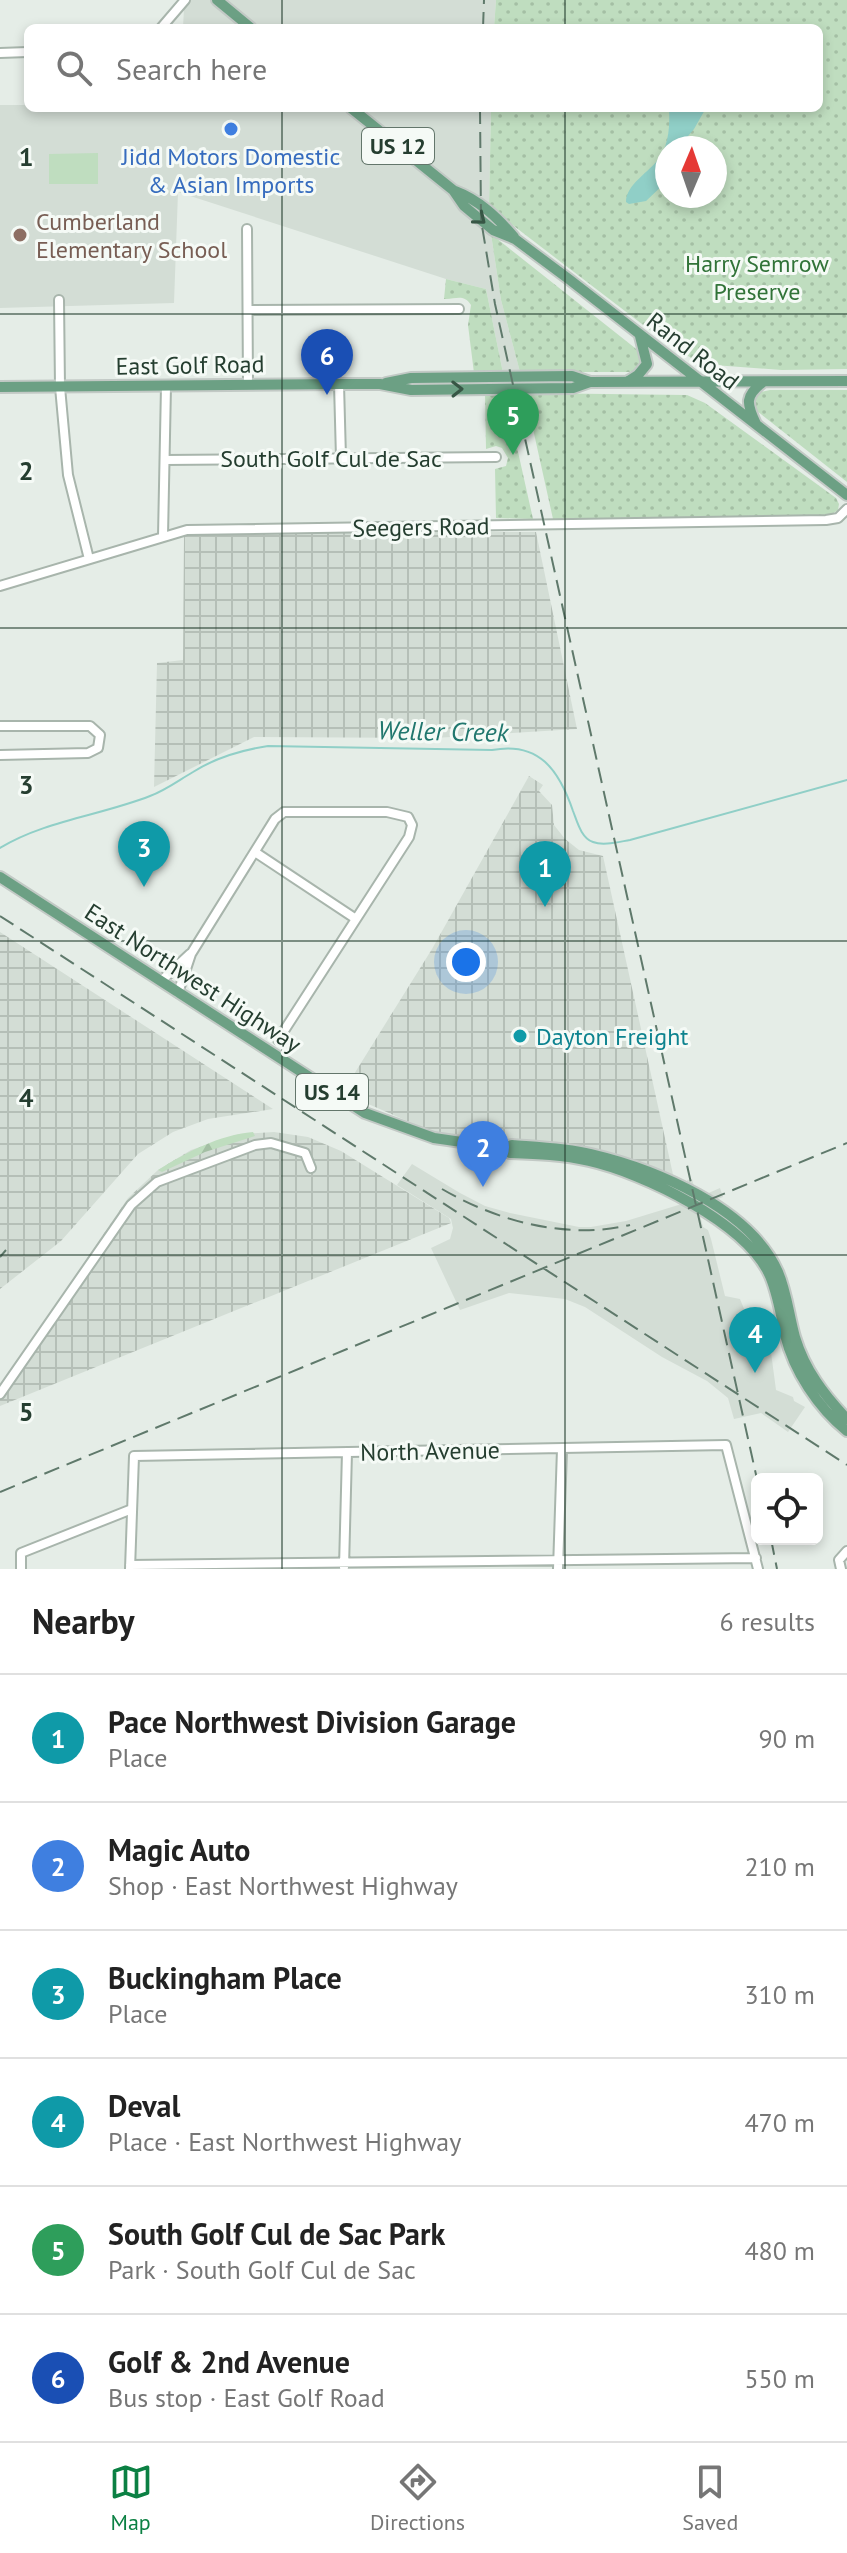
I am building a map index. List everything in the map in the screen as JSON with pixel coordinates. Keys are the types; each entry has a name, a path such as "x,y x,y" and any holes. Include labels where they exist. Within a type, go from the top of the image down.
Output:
{"main road":[{"path":"217,0 246,24"},
{"name":"Rand Road","path":"356,112 449,187 464,206 493,230 515,239 847,495"},
{"path":"627,382 647,364 640,334"},
{"name":"East Golf Road","path":"0,387 380,384 411,378 572,376 590,382 847,381"},
{"path":"757,426 750,413 748,398 763,382"},
{"name":"East Northwest Highway","path":"0,877 365,1113 434,1138 503,1148 512,1145 570,1149 619,1161 670,1182 734,1218 751,1233 776,1267 802,1357 827,1398 847,1419"},
{"name":"East Northwest Highway","path":"503,1148 510,1153 569,1157 618,1169 714,1217 738,1235 769,1275 790,1349 808,1387 847,1431"}],"street":[{"path":"164,24 185,0"},
{"path":"0,53 24,52"},
{"path":"247,229 248,384"},
{"path":"59,300 60,387 68,475 89,559"},
{"path":"248,310 459,309"},
{"path":"339,384 341,458"},
{"path":"163,536 166,386"},
{"name":"South Golf Cul de Sac","path":"165,460 496,457"},
{"name":"Seegers Road","path":"0,586 179,531 826,520 838,518 847,509"},
{"path":"0,726 90,726 100,735 98,748 88,753 0,755"},
{"path":"178,993 191,954 275,819 284,812 387,812 408,817 412,825 409,837 278,1040"},
{"path":"255,852 356,919"},
{"path":"161,981 191,954"},
{"path":"0,1394 131,1205 157,1182 255,1145 271,1143 305,1153 311,1168"},
{"name":"North Avenue","path":"132,1509 134,1456 726,1445 756,1558"},
{"path":"558,1565 562,1449"},
{"path":"344,1567 347,1452"},
{"path":"21,1569 21,1553 132,1509 130,1567 558,1565 756,1558 758,1569"},
{"path":"841,1569 839,1560 847,1551"}],"shaded area":[{"path":"190,0 496,0 494,24 183,24 184,8"},
{"path":"0,105 24,105 24,112 491,112 489,207 475,197 476,222 491,234 501,300 520,372 503,373 486,289 446,279 178,192 174,303 0,308"},
{"path":"536,532 577,729 435,738 254,737 154,787 157,663 183,660 184,536 197,533"},
{"name":"Dayton Freight","path":"529,776 543,785 539,791 552,805 554,825 565,839 579,850 603,856 674,1179 617,1154 437,1134 366,1103 346,1087 432,949"},
{"path":"0,932 273,1109 208,1119 173,1132 138,1154 61,1241 0,1289"},
{"path":"274,1132 308,1137 341,1151 449,1218 451,1223 0,1406 0,1387 128,1198 158,1170 191,1150 239,1134"},
{"path":"412,1164 485,1206 579,1227 626,1221 685,1203 690,1194 687,1180 692,1179 695,1190 704,1195 720,1188 723,1197 706,1204 700,1215 711,1239 725,1296 740,1299 749,1321 755,1323 770,1345 776,1390 793,1397 794,1401 805,1407 788,1432 761,1413 734,1419 728,1398 707,1381 662,1357 585,1307 565,1299 509,1293 460,1310 431,1248 450,1239 453,1228 451,1219 397,1185"}],"green space":[{"name":"Harry Semrow Preserve","path":"496,0 847,0 847,369 782,370 700,364 655,334 489,207 491,112 823,112 823,24 494,24"},
{"path":"98,153 98,184 49,184 49,154"},
{"name":"Harry Semrow Preserve","path":"491,234 635,348 643,363 629,372 520,372 501,300"},
{"path":"446,279 486,289 503,373 474,373 468,325 471,305 462,298 444,299"},
{"path":"770,390 847,390 847,482 757,411 754,398"},
{"path":"525,393 687,395 705,403 836,498 838,510 824,515 553,519"},
{"path":"485,394 506,398 533,519 496,518 495,469 506,466 508,458 502,448 486,449"},
{"path":"253,1132 255,1136 205,1152 162,1172 158,1170 204,1145"}],"water":[{"path":"669,112 704,112 688,136 668,134"},
{"path":"655,164 655,192 646,201 629,204 626,202 627,196 639,178"}],"waterway":[{"name":"Weller Creek","path":"0,848 35,831 150,796 220,759 268,746 523,750 535,755 554,771 582,833 589,840 601,844 630,840 847,780"}],"railway":[{"path":"483,24 484,0"},
{"path":"480,112 481,220 495,304 756,1473"},
{"path":"0,916 847,1465"},
{"path":"0,1492 847,1143"},
{"path":"442,1189 486,1210 533,1225 581,1230 630,1225"},
{"path":"0,1257 6,1250"},
{"path":"772,1545 777,1569"}],"place":[{"name":"Jidd Motors Domestic & Asian Imports","path":"231,129"},
{"name":"Cumberland Elementary School","path":"20,235"},
{"name":"Golf & 2nd Avenue","path":"327,395"},
{"name":"South Golf Cul de Sac Park","path":"513,455"},
{"name":"Buckingham Place","path":"144,887"},
{"name":"Pace Northwest Division Garage","path":"545,907"},
{"name":"Dayton Freight","path":"520,1036"},
{"name":"Magic Auto","path":"483,1187"},
{"name":"Deval","path":"755,1373"}]}
